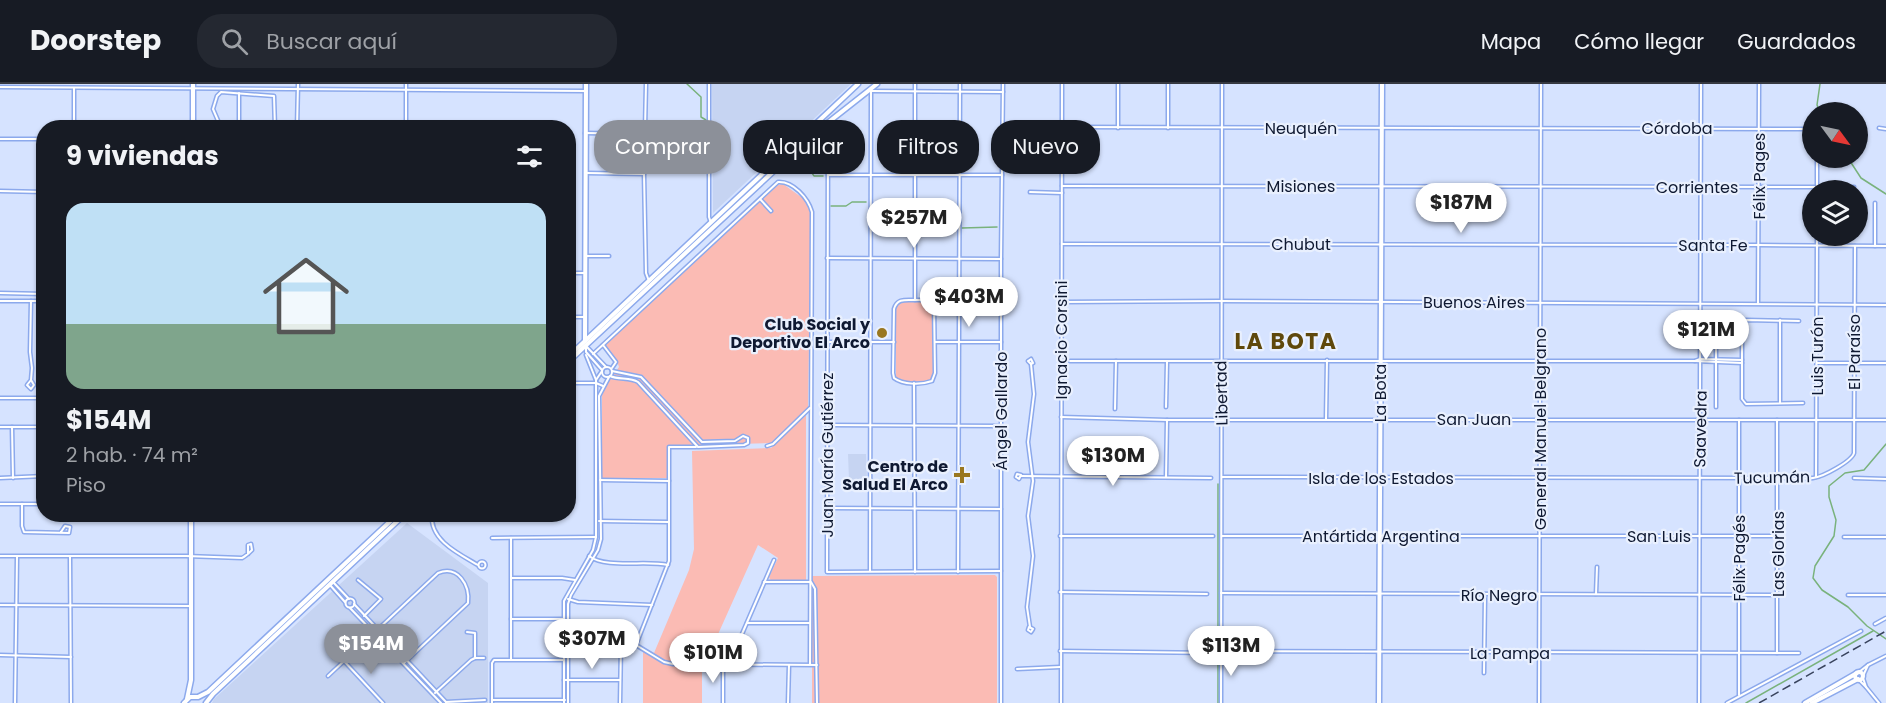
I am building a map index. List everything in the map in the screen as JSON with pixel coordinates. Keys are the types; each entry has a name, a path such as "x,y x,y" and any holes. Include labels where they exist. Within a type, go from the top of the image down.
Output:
{"main road":[{"path":"585,344 586,84"},
{"path":"576,354 649,281 858,84"},
{"path":"830,120 877,84"},
{"name":"La Bota","path":"1380,703 1382,84"},
{"path":"193,86 193,120"},
{"path":"850,93 850,99 857,101"},
{"path":"576,351 770,174"},
{"path":"185,702 190,680 191,522"},
{"path":"185,702 208,692 389,522"},
{"path":"190,680 196,696 205,703 397,522"},
{"path":"1858,672 1855,676 1861,678"},
{"path":"1805,703 1858,672"},
{"path":"1812,703 1861,678"}],"street":[{"path":"297,120 298,84"},
{"path":"325,84 325,89"},
{"path":"406,84 406,120"},
{"path":"645,120 646,84"},
{"path":"709,84 709,216 711,223"},
{"path":"915,84 915,300"},
{"path":"958,572 960,84"},
{"name":"Ángel Gallardo","path":"1001,703 1003,84"},
{"name":"Ignacio Corsini","path":"1062,84 1062,120"},
{"path":"1118,84 1118,128"},
{"path":"1168,84 1168,128"},
{"name":"Libertad","path":"1221,703 1222,84"},
{"name":"General Manuel Belgrano","path":"1539,703 1541,84"},
{"name":"Saavedra","path":"1699,703 1701,84"},
{"name":"Félix Pages","path":"1758,303 1759,84"},
{"path":"0,87 193,86 586,91"},
{"path":"71,87 73,120"},
{"path":"1000,572 870,572 871,90 1003,92"},
{"path":"218,120 213,109 218,94 221,92 274,96 275,120"},
{"path":"238,120 239,93"},
{"name":"Neuquén","path":"1100,128 1541,127"},
{"name":"Córdoba","path":"1541,127 1802,129"},
{"path":"1879,128 1886,129"},
{"path":"585,133 594,133"},
{"path":"0,139 36,139"},
{"path":"586,173 594,173"},
{"path":"644,174 646,273 649,281"},
{"name":"Ignacio Corsini","path":"1060,703 1062,174"},
{"path":"828,175 1002,175"},
{"name":"Juan María Gutiérrez","path":"828,175 826,572 870,572"},
{"path":"593,354 778,182 782,182 805,197 812,212 810,664"},
{"name":"Misiones","path":"1062,186 1540,187"},
{"name":"Corrientes","path":"1540,187 1802,188"},
{"path":"0,191 36,192"},
{"path":"1030,192 1062,193"},
{"path":"760,199 771,211"},
{"path":"1875,203 1875,246"},
{"name":"Chubut","path":"1062,244 1541,245"},
{"name":"Santa Fe","path":"1541,245 1802,246"},
{"name":"Luis Turón","path":"1816,246 1816,477"},
{"name":"El Paraíso","path":"1853,457 1855,246"},
{"name":"Santa Fe","path":"1868,246 1886,246"},
{"path":"585,256 609,256"},
{"path":"827,258 1001,259"},
{"path":"576,273 585,273"},
{"path":"0,293 36,294"},
{"path":"915,300 927,300 934,304 934,378 927,383 901,383 894,378 895,304 900,301 915,300"},
{"path":"0,301 36,301"},
{"path":"31,301 31,380"},
{"name":"Buenos Aires","path":"1062,302 1886,305"},
{"path":"1716,314 1716,408"},
{"path":"576,317 584,317"},
{"path":"1799,321 1746,320 1742,322 1743,402 1746,404 1803,403"},
{"path":"1779,404 1780,320"},
{"path":"827,342 894,342"},
{"path":"935,342 1001,342"},
{"path":"564,660 511,659 492,662 492,702 566,701 569,600 600,544 596,480 596,382 585,344"},
{"path":"585,344 606,367 641,377 702,442 735,441 741,436 748,440 748,443 744,445 669,447 668,565 636,645"},
{"path":"566,680 565,598 593,550 596,537 600,480 599,396 616,363 603,345"},
{"path":"586,352 604,376 638,382 698,447"},
{"path":"1326,419 1327,360"},
{"path":"1070,361 1742,362"},
{"path":"1115,409 1116,361"},
{"path":"1166,407 1167,362"},
{"path":"1817,363 1886,363"},
{"path":"1030,627 1027,607 1033,550 1028,516 1033,475 1028,442 1034,387 1031,364"},
{"path":"596,382 606,367"},
{"path":"576,383 596,382 603,386"},
{"path":"914,383 915,572"},
{"path":"0,398 36,398"},
{"path":"767,446 773,444 810,408"},
{"name":"San Juan","path":"1061,417 1167,420 1886,420"},
{"path":"1166,478 1167,420"},
{"name":"Félix Pagés","path":"1739,420 1739,695"},
{"name":"Las Glorias","path":"1778,420 1778,653"},
{"path":"827,425 1001,426"},
{"path":"0,427 36,427"},
{"path":"12,427 13,478"},
{"name":"Tucumán","path":"1540,477 1816,477 1853,457"},
{"path":"1021,476 1211,478"},
{"path":"0,478 36,477"},
{"name":"Isla de los Estados","path":"1222,477 1540,477"},
{"path":"1854,478 1886,478"},
{"path":"596,480 669,481"},
{"path":"0,504 36,504"},
{"path":"22,504 24,532 61,532"},
{"path":"827,508 1001,509"},
{"path":"598,521 668,522"},
{"path":"433,522 433,529 439,539 478,565"},
{"path":"1059,536 1213,536"},
{"name":"Antártida Argentina","path":"1221,536 1540,536"},
{"name":"San Luis","path":"1540,536 1778,536"},
{"path":"492,538 596,537"},
{"path":"1844,537 1886,537"},
{"path":"511,538 511,659"},
{"path":"0,556 242,558 248,554"},
{"path":"589,556 601,562 653,562 668,565"},
{"path":"15,703 17,557"},
{"path":"70,557 71,703"},
{"path":"729,664 774,560"},
{"path":"1596,595 1597,567"},
{"path":"328,676 438,573 447,571 461,577 466,586 468,603 405,662"},
{"path":"512,578 575,580"},
{"path":"358,580 381,599 364,616"},
{"path":"764,582 810,582"},
{"path":"810,582 816,591 817,703"},
{"path":"332,584 353,600 376,631 446,703 485,700"},
{"path":"332,584 346,606 376,631"},
{"path":"1060,592 1207,594"},
{"name":"Río Negro","path":"1221,593 1778,595"},
{"path":"1484,673 1485,595"},
{"path":"1848,596 1886,595"},
{"path":"565,598 578,602 652,605"},
{"path":"345,602 349,599"},
{"path":"350,608 354,604"},
{"path":"0,605 191,606"},
{"path":"1875,624 1886,618"},
{"path":"511,619 564,619"},
{"path":"747,622 810,623"},
{"path":"1727,703 1862,631"},
{"path":"467,632 473,632 476,635 475,658"},
{"path":"620,703 621,645"},
{"path":"566,646 636,645 668,663 817,665"},
{"path":"1060,651 1214,653"},
{"name":"La Pampa","path":"1221,651 1800,653"},
{"path":"0,655 70,657"},
{"path":"1858,672 1885,656"},
{"path":"435,694 475,658 484,658"},
{"path":"344,661 382,703"},
{"path":"723,664 723,703"},
{"path":"788,703 789,665"},
{"path":"1868,665 1861,678 1878,703"},
{"path":"1017,669 1060,667"},
{"path":"566,680 620,680"},
{"path":"435,694 441,703"}],"shaded area":[{"path":"712,84 851,84 812,120 743,120 743,174 755,174 713,213 713,174 731,174 731,120 712,120"},
{"path":"783,184 804,199 811,214 808,408 772,443 668,446 668,478 602,478 602,396 604,388 619,367 606,348 606,343 778,185"},
{"path":"902,302 929,302 934,307 933,372 932,379 928,381 911,382 896,377 896,307"},
{"path":"806,415 806,580 771,581 769,577 778,558 758,545 702,670 702,703 643,703 643,647 654,653 689,570 694,549 692,451 771,448"},
{"path":"848,454 866,454 867,479 849,480"},
{"path":"407,523 488,583 488,703 212,703 214,699"},
{"path":"995,575 997,577 997,703 812,703 812,576"}],"waterway":[{"path":"687,84 701,97 701,117 706,120"},
{"path":"1817,102 1820,84"},
{"path":"1854,168 1861,178 1886,194"},
{"path":"813,174 823,176"},
{"path":"831,206 866,202"},
{"path":"874,221 910,227"},
{"path":"920,227 955,227"},
{"path":"962,228 997,227"},
{"path":"1886,444 1864,470 1845,473 1829,486 1829,497 1836,520 1834,536 1815,566 1813,578 1822,590 1848,607 1867,626 1886,639"},
{"path":"1218,484 1218,703"},
{"path":"1746,703 1873,631"}],"railway":[{"path":"1759,703 1886,631"}],"place":[{"name":"Club Social y Deportivo El Arco","path":"882,333"},
{"name":"Centro de Salud El Arco","path":"962,475"}],"district":[{"name":"LA BOTA","path":"1286,341"}]}
